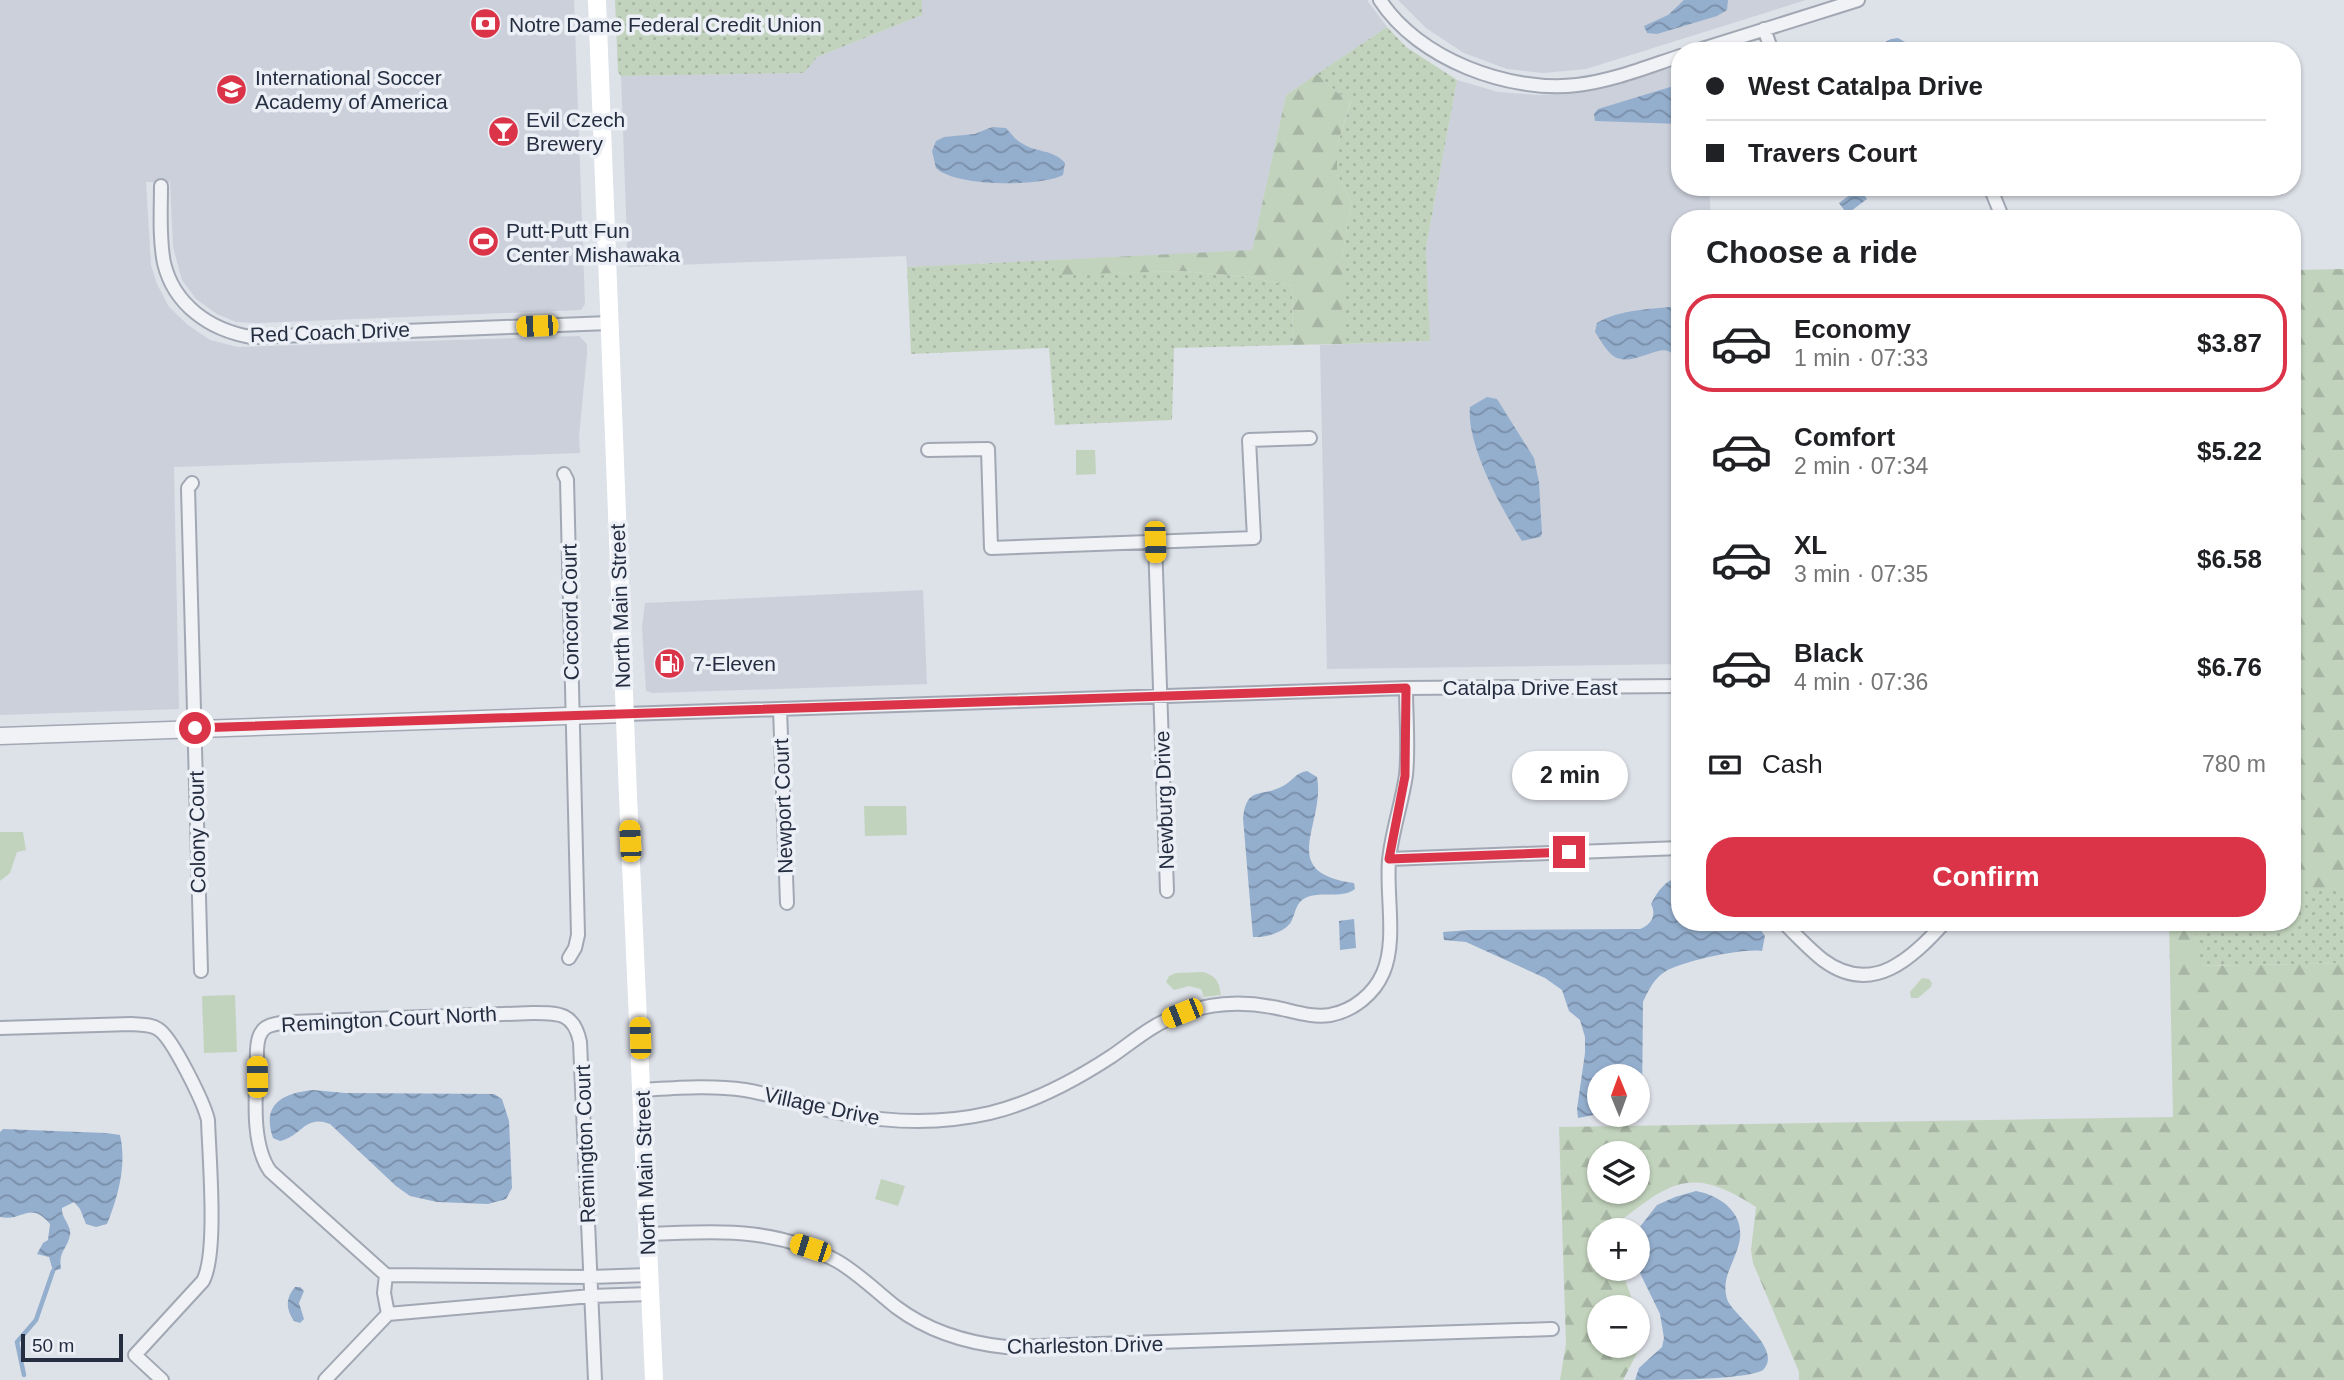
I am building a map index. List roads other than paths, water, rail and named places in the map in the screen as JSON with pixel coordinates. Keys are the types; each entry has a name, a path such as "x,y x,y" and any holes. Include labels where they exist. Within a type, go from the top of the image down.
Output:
{"main road":[{"name":"North Main Street","path":"597,0 654,1380"}],"street":[{"path":"1380,0 1418,39 1445,58 1504,80 1533,85 1577,85 1671,59"},
{"path":"1724,42 1858,0"},
{"path":"1764,29 1769,42"},
{"name":"Red Coach Drive","path":"160,186 162,248 170,280 178,296 188,307 230,333 251,337 609,323"},
{"path":"928,450 988,449 990,548 1254,538 1249,440 1310,438"},
{"name":"Concord Court","path":"564,474 568,494 578,935 569,958"},
{"name":"Colony Court","path":"192,484 188,488 201,971"},
{"name":"Newburg Drive","path":"1155,542 1167,891"},
{"name":"Catalpa Drive East","path":"625,715 1406,688 1671,686"},
{"name":"Village Drive","path":"642,1090 688,1087 743,1090 845,1114 896,1121 966,1117 1012,1107 1056,1090 1094,1068 1152,1027 1198,1009 1241,1003 1319,1017 1350,1008 1375,987 1383,972 1389,941 1389,859 1405,776 1406,688"},
{"name":"Newport Court","path":"780,709 787,903"},
{"path":"0,736 625,715"},
{"path":"1389,859 1671,848"},
{"path":"1792,931 1833,966 1854,973 1875,975 1906,961 1936,931"},
{"name":"Remington Court North","path":"386,1275 270,1171 262,1159 257,1132 257,1039 262,1030 268,1026 292,1022 532,1013 558,1013 566,1016"},
{"name":"Remington Court","path":"566,1016 578,1031 580,1042 595,1380"},
{"path":"0,1028 150,1026 160,1030 169,1041 204,1104 208,1120 211,1233 208,1272 203,1281 135,1355 162,1380"},
{"name":"Charleston Drive","path":"648,1234 758,1234 810,1248 850,1269 917,1321 964,1340 1006,1348 1552,1329"},
{"path":"388,1314 384,1293 386,1275 649,1275"},
{"path":"325,1380 388,1314 591,1296 650,1294"}],"water":[{"path":"1684,0 1728,0 1727,10 1717,16 1657,34 1647,33 1644,26 1668,15"},
{"path":"1898,38 1905,42 1885,42"},
{"path":"1671,87 1671,124 1595,121 1594,114 1598,109"},
{"path":"992,127 1006,128 1023,144 1060,159 1065,163 1063,175 1036,182 978,182 946,174 936,168 932,151 936,141 944,137 975,134"},
{"path":"1848,196 1865,196 1867,199 1852,210 1844,210 1839,203"},
{"path":"1671,307 1671,352 1656,351 1626,360 1609,353 1595,332 1597,323 1637,310"},
{"path":"1487,397 1497,399 1534,458 1539,482 1540,537 1522,541 1496,495 1479,457 1470,422 1470,407"},
{"path":"1307,771 1317,777 1318,795 1309,844 1310,857 1316,869 1330,877 1354,883 1355,889 1343,894 1308,897 1298,904 1292,920 1281,931 1253,937 1243,818 1245,808 1256,794 1283,786"},
{"path":"1671,880 1671,931 1761,931 1765,936 1762,951 1741,951 1699,959 1674,967 1658,977 1643,1002 1642,1064 1587,1064 1587,1116 1578,1118 1585,1037 1580,1020 1569,1011 1562,990 1545,978 1466,942 1444,940 1443,932 1640,929 1652,919 1651,904 1666,883"},
{"path":"1354,919 1356,948 1340,950 1339,921"},
{"path":"313,1090 345,1093 494,1094 502,1099 509,1121 512,1188 506,1199 488,1204 437,1202 410,1196 396,1186 330,1124 315,1122 280,1141 273,1138 270,1116 278,1102 284,1097"},
{"path":"3,1129 120,1135 120,1181 107,1224 96,1227 86,1224 74,1202 62,1208 70,1232 61,1258 61,1269 53,1271 49,1257 37,1254 48,1240 50,1224 43,1217 31,1213 0,1217 0,1132"},
{"path":"1696,1191 1706,1194 1724,1203 1736,1217 1740,1236 1725,1285 1727,1299 1767,1352 1768,1362 1763,1370 1740,1376 1702,1379 1635,1380 1639,1368 1662,1347 1664,1338 1660,1314 1644,1281 1650,1281 1650,1218 1647,1218 1657,1205"},
{"path":"295,1287 304,1291 299,1303 304,1319 300,1323 294,1321 288,1308 288,1300"}],"waterway":[{"path":"24,1375 17,1342 36,1320 53,1271"}],"place":[{"name":"Notre Dame Federal Credit Union","path":"486,24"},
{"name":"International Soccer Academy of America","path":"232,89"},
{"name":"Evil Czech Brewery","path":"503,131"},
{"name":"Putt-Putt Fun Center Mishawaka","path":"483,242"},
{"name":"7-Eleven","path":"670,663"}]}
